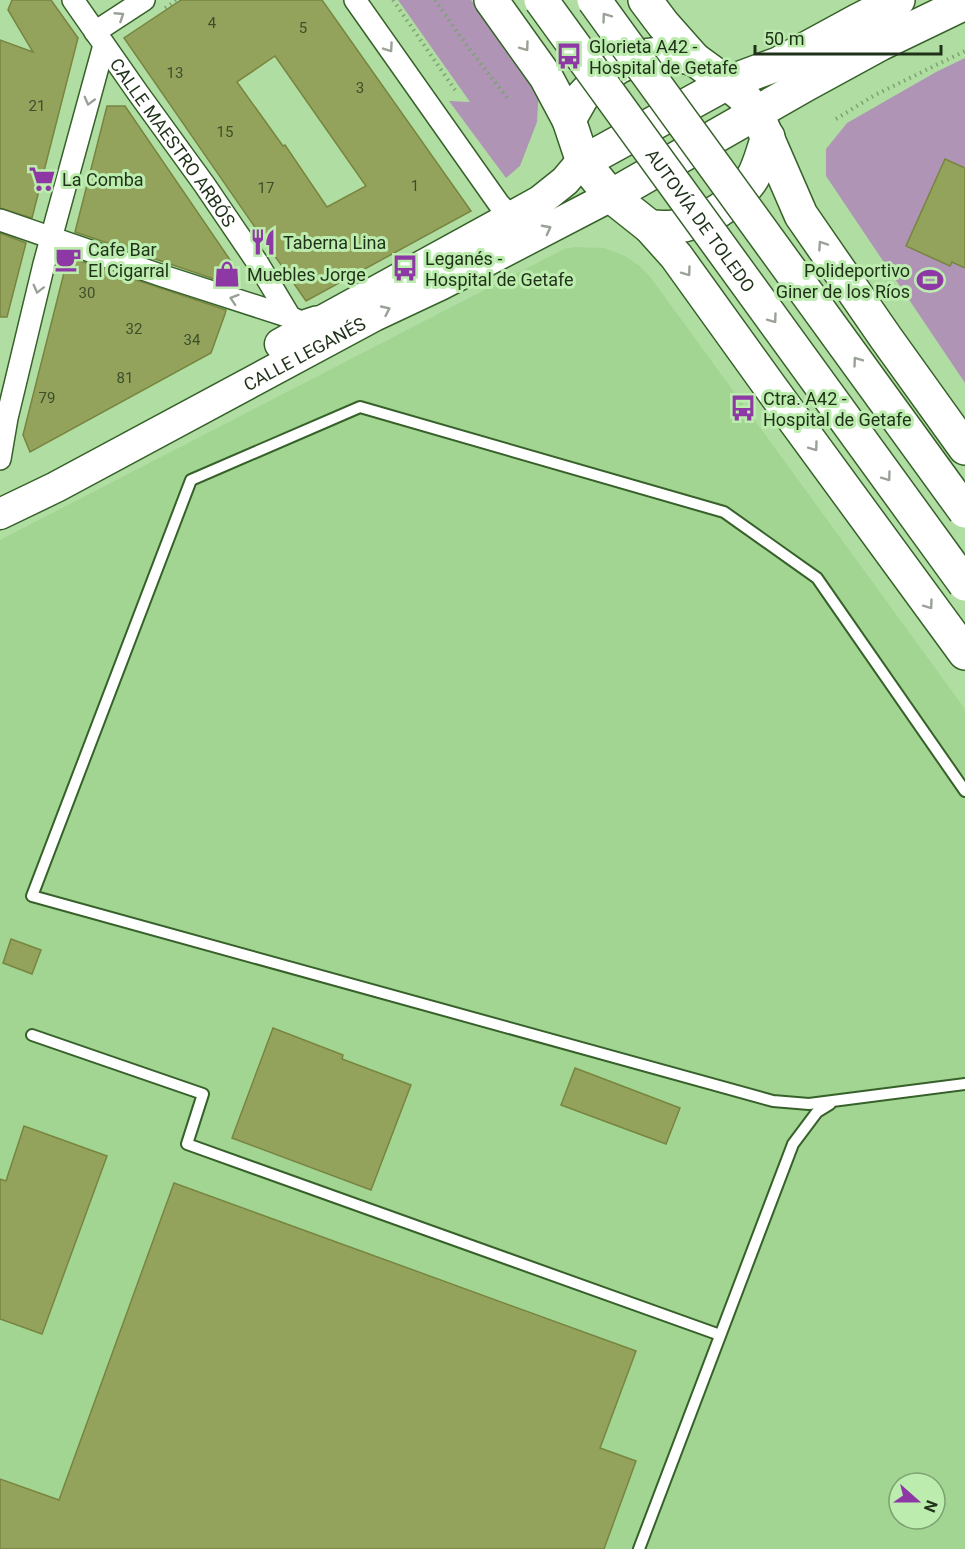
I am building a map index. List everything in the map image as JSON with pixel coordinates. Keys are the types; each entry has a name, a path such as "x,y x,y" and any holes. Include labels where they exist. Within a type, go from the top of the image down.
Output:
{"highway":[{"path":"491,0 540,68 570,120 583,162 610,196 650,227 676,256 965,653"},
{"name":"AUTOVÍA DE TOLEDO","path":"541,0 965,584"},
{"path":"594,0 965,511"},
{"path":"645,0 694,59 743,96 762,126 801,215 965,448"},
{"name":"CALLE LEGANÉS","path":"583,162 728,83 778,64 898,0"},
{"name":"CALLE LEGANÉS","path":"610,196 762,126 805,85 880,44 965,3"},
{"path":"570,120 582,97 594,84 618,67 643,56 671,53 694,59"},
{"path":"650,227 688,224 710,216 729,203 754,176 762,126"}],"street":[{"name":"CALLE MAESTRO ARBÓS","path":"73,0 204,184 290,316"},
{"path":"0,459 7,418 99,38 144,0"},
{"path":"355,0 499,204 512,217"},
{"name":"CALLE LEGANÉS","path":"0,495 200,389 324,318 512,217 547,196 583,162"},
{"name":"CALLE LEGANÉS","path":"0,514 56,487 374,316 440,285 610,196"},
{"path":"0,220 163,276 290,316 296,321 301,322 316,317 324,318"}],"lane":[{"path":"965,791 818,578 724,512 360,407 191,480 32,896 773,1101 809,1104 965,1084"},
{"path":"32,1035 203,1094 187,1144 720,1335"},
{"path":"639,1549 793,1144 817,1112 835,1101"}],"path":[{"path":"393,0 455,90"},
{"path":"435,0 508,99"},
{"path":"836,119 875,95 965,51"}],"shaded area":[{"path":"398,0 471,0 539,87 537,122 520,166 506,178 449,101 470,102"},
{"name":"Polideportivo Giner de los Ríos","path":"965,58 965,383 826,176 826,149 847,123"},
{"path":"604,248 625,256 640,266 965,709 965,1549 0,1549 0,540 564,249"}],"building":[{"path":"12,0 51,0 78,38 32,218 0,208 0,40 33,52 8,10"},
{"path":"181,0 322,0 471,211 306,301 124,38","holes":["275,56 366,186 327,207 285,145 283,146 237,82"]},
{"path":"107,106 125,106 239,273 235,286 75,232"},
{"path":"945,159 965,168 965,268 952,262 950,266 906,246"},
{"path":"0,233 26,243 7,317 0,317"},
{"path":"68,257 226,310 211,353 30,452 23,435"},
{"path":"11,939 41,950 32,974 3,963"},
{"path":"273,1028 343,1055 342,1059 411,1085 371,1190 232,1138"},
{"path":"575,1068 680,1108 666,1144 561,1105"},
{"path":"24,1126 107,1156 42,1334 0,1319 0,1179 6,1181"},
{"path":"174,1183 636,1351 600,1448 636,1461 604,1549 0,1549 0,1479 59,1500"}],"place":[{"name":"Glorieta A42 - Hospital de Getafe","path":"569,56"},
{"name":"La Comba","path":"42,179"},
{"name":"Taberna Lina","path":"263,242"},
{"name":"Cafe Bar El Cigarral","path":"68,259"},
{"name":"Leganés - Hospital de Getafe","path":"405,268"},
{"name":"Muebles Jorge","path":"227,274"},
{"name":"Polideportivo Giner de los Ríos","path":"930,280"},
{"name":"Ctra. A42 - Hospital de Getafe","path":"743,408"}]}
